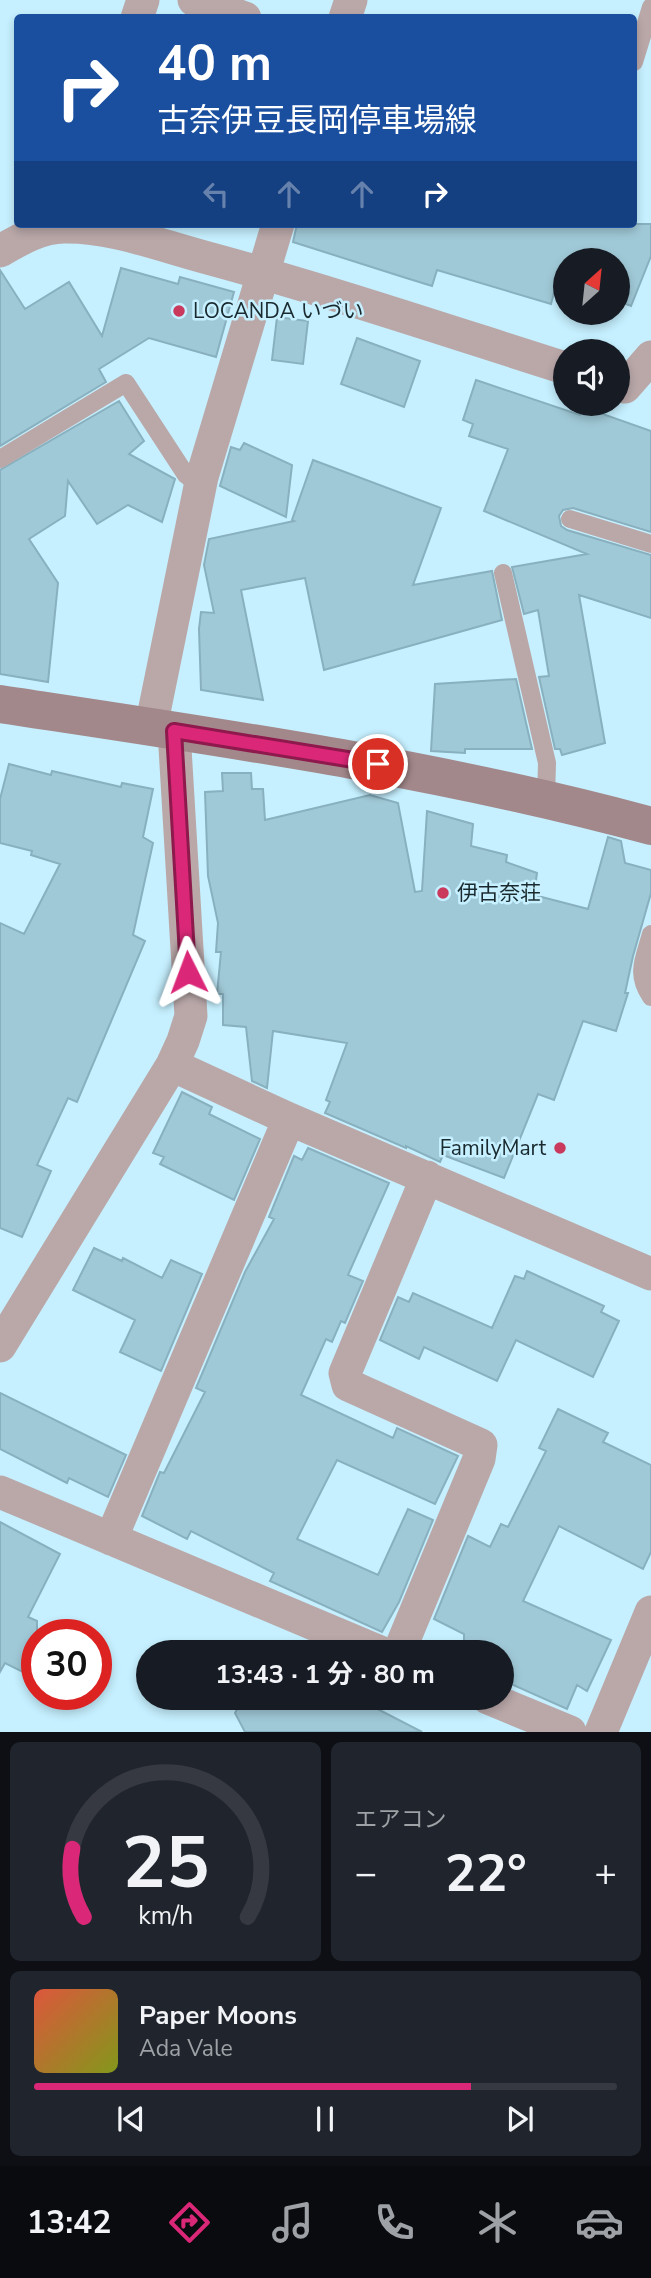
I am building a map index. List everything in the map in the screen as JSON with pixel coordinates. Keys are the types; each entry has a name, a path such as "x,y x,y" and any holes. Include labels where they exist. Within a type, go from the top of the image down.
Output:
{"main road":[{"path":"0,704 352,759 546,799 651,826"}],"street":[{"path":"194,0 234,14"},
{"path":"0,251 22,238 54,228"},
{"path":"86,228 107,231 263,273 553,364"},
{"path":"0,1346 172,1065 191,1016 163,729 200,486 277,228"},
{"path":"631,388 651,357"},
{"path":"172,1065 289,1119 651,1274"},
{"path":"111,1539 289,1119"},
{"path":"404,1640 479,1459 481,1445 348,1385 345,1373 427,1177"},
{"path":"0,1492 351,1640"},
{"path":"601,1732 651,1612"},
{"path":"514,1709 570,1732"}],"lane":[{"path":"637,52 651,6"},
{"path":"0,459 126,383 186,475 200,486"},
{"path":"570,519 651,544"},
{"path":"503,573 547,762 546,799"},
{"path":"651,934 640,975 651,997"}],"building":[{"path":"637,224 651,224 651,256 631,306 630,248 553,248 551,304 437,270 432,286 293,242 296,228 637,228"},
{"path":"121,268 178,284 180,277 234,292 216,357 149,338 99,369 106,382 0,446 0,270 25,309 69,282 102,336"},
{"path":"277,317 308,321 303,364 272,360"},
{"path":"357,338 420,361 404,407 341,384"},
{"path":"476,380 553,406 553,416 608,416 651,431 651,532 573,508 563,510 559,516 561,526 567,530 651,555 651,618 579,595 605,743 562,755 560,749 555,749 539,677 549,676 538,610 524,614 512,567 587,554 484,511 508,449 469,436 473,424 463,420"},
{"path":"119,401 144,441 129,454 175,479 162,522 128,505 97,524 68,481 65,516 29,539 58,583 48,682 0,674 0,470"},
{"path":"244,443 292,465 286,517 220,486 231,447 240,450"},
{"path":"313,460 441,508 413,585 492,571 502,620 324,670 305,578 241,590 263,700 201,690 201,612 214,613 204,565 209,539 294,521 292,520"},
{"path":"516,679 532,749 465,749 465,753 431,751 435,684"},
{"path":"9,764 51,775 52,771 121,787 122,783 153,789 143,837 153,843 133,935 145,941 77,1102 68,1098 37,1165 51,1171 22,1237 0,1228 0,923 24,934 60,864 31,855 32,851 0,843 0,799"},
{"path":"222,773 251,773 252,789 263,789 265,820 370,795 398,803 415,892 422,891 427,811 473,824 471,846 507,855 506,862 537,873 534,895 588,909 608,837 621,841 625,863 651,870 651,893 633,956 625,993 628,993 616,1031 583,1021 554,1100 538,1094 504,1178 443,1155 440,1162 325,1113 330,1102 326,1100 347,1043 273,1031 267,1088 252,1081 246,1027 223,1025 223,994 217,994 221,952 216,952 218,923 208,876 205,792 223,791"},
{"path":"182,1092 212,1107 209,1114 260,1139 234,1200 160,1164 164,1157 153,1153"},
{"path":"308,1148 389,1183 348,1275 363,1281 345,1323 341,1321 332,1342 326,1339 301,1395 393,1438 397,1428 458,1456 435,1504 337,1460 297,1539 378,1575 408,1509 433,1520 399,1602 382,1632 270,1581 274,1573 191,1531 187,1539 142,1516 160,1472 164,1473 205,1392 196,1388 245,1272 274,1219 269,1217 294,1156 302,1160"},
{"path":"94,1248 122,1261 123,1258 162,1278 171,1260 202,1274 161,1371 120,1352 135,1320 73,1290"},
{"path":"527,1271 604,1306 601,1312 619,1321 593,1377 516,1340 497,1381 424,1347 419,1359 380,1340 398,1297 409,1302 413,1293 492,1328 515,1276 524,1279"},
{"path":"0,1393 126,1455 108,1497 69,1478 67,1483 0,1449"},
{"path":"558,1409 608,1433 603,1442 651,1465 651,1552 643,1569 559,1526 523,1601 611,1640 587,1691 577,1685 567,1709 514,1685 514,1640 464,1640 464,1634 434,1619 468,1536 490,1547 501,1524 508,1527 546,1451 539,1448"},
{"path":"0,1522 60,1554 28,1617 32,1619 21,1619 21,1671 5,1663 0,1672"},
{"path":"237,1710 379,1710 422,1732 245,1732 235,1713"}],"place":[{"name":"LOCANDA いづい","path":"179,311"},
{"name":"伊古奈荘","path":"443,893"},
{"name":"FamilyMart","path":"560,1148"}],"route":[{"path":"188,972 174,731 378,764"}]}
